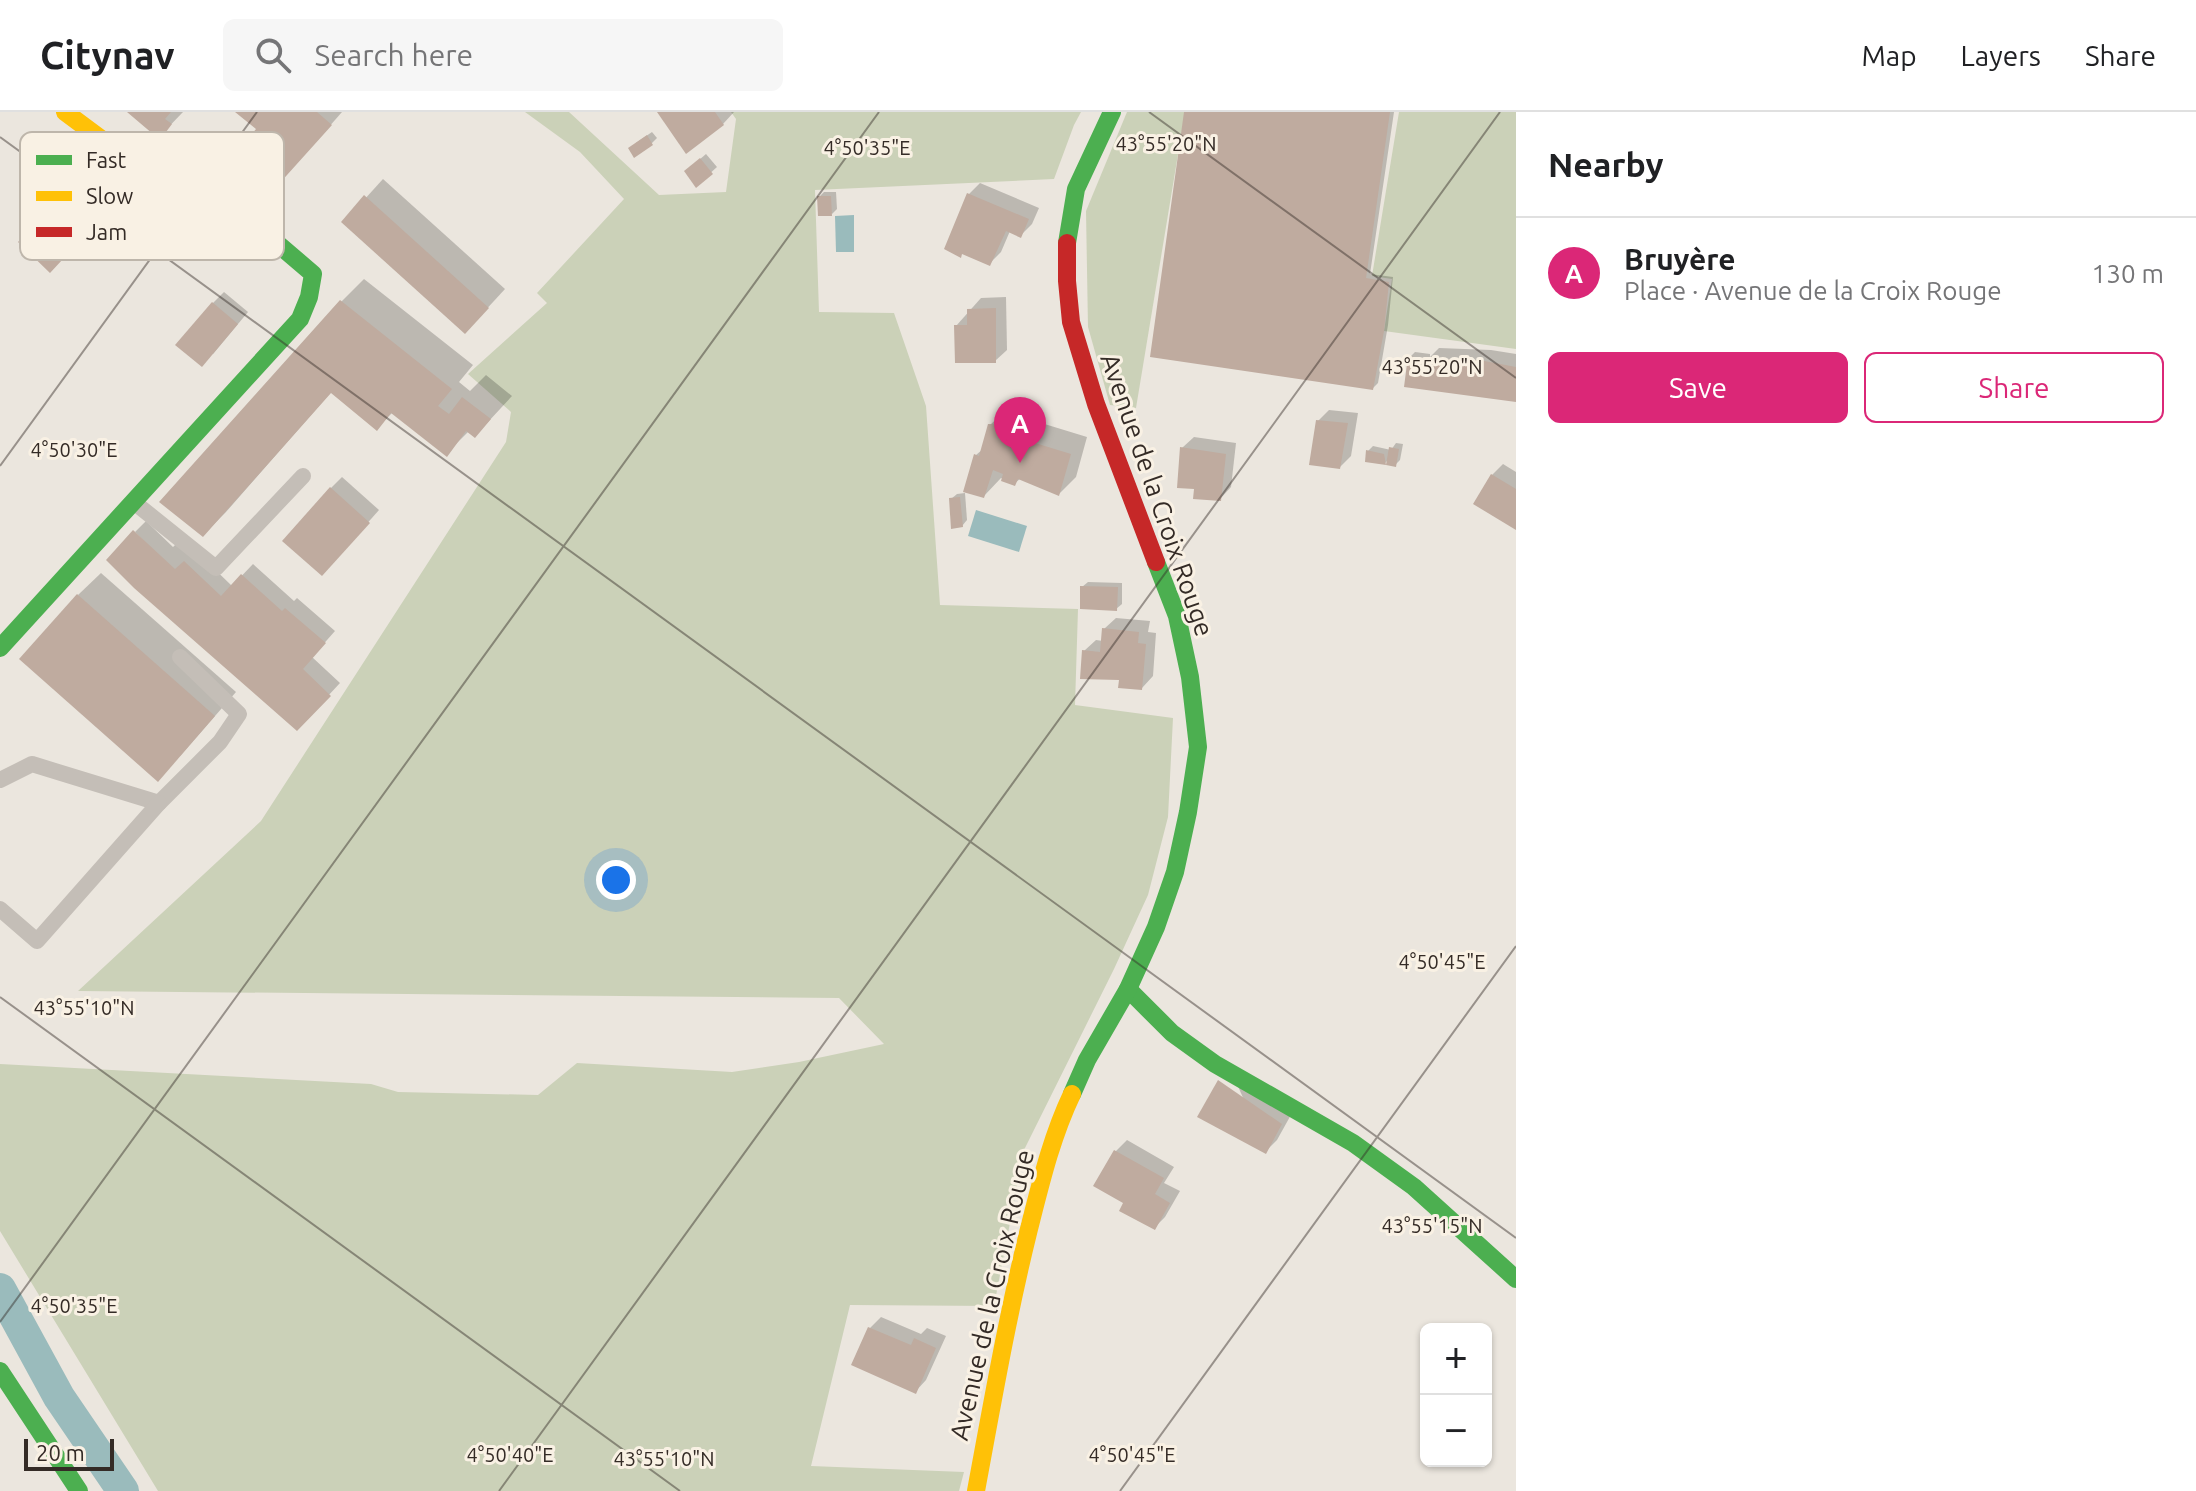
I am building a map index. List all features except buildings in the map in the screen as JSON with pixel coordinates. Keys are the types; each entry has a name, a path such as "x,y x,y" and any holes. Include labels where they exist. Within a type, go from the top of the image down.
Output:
{"street":[{"path":"65,112 92,132"},
{"name":"Avenue de la Croix Rouge","path":"976,1491 1009,1309 1057,1126 1087,1060 1128,989 1156,927 1175,872 1198,747 1190,677 1177,616 1096,404 1071,322 1067,234 1076,189 1112,112"},
{"path":"0,648 300,319 309,297 313,274 284,249"},
{"path":"1128,989 1172,1033 1215,1064 1353,1143 1414,1187 1516,1279"},
{"path":"0,1371 79,1491"}],"lane":[{"path":"134,502 216,568 303,476"},
{"path":"0,909 37,941 159,803 220,742 239,714 180,657"},
{"path":"0,780 32,764 159,803"}],"green space":[{"path":"525,112 569,112 659,195 726,192 736,119 731,112 1081,112 1054,179 815,190 819,312 894,313 926,406 940,605 1078,609 1075,705 1173,718 1168,817 1148,895 1024,1150 994,1306 850,1305 811,1466 964,1472 959,1491 158,1491 0,1231 0,1064 371,1084 398,1092 538,1095 577,1063 732,1072 884,1044 839,998 78,991 261,821 506,442 511,412 468,374 547,303 537,293 624,199 580,152"},
{"path":"1127,112 1185,112 1136,408 1110,405 1088,327 1086,211"},
{"path":"1399,112 1516,112 1516,349 1384,331 1392,279 1372,276"}],"water":[{"path":"854,215 854,252 836,252 835,216"},
{"path":"976,510 1027,526 1019,552 968,536"}],"waterway":[{"path":"0,1289 59,1397 123,1491"}],"traffic: fast":[{"path":"1067,243 1076,189 1112,112"},
{"path":"0,648 300,319 309,297 313,274 284,249"},
{"path":"1072,1094 1087,1060 1128,989 1156,927 1175,872 1188,812 1198,747 1190,677 1177,616 1156,562"},
{"path":"1128,989 1172,1033 1215,1064 1353,1143 1414,1187 1516,1279"},
{"path":"0,1371 79,1491"}],"traffic: slow":[{"path":"65,112 92,132"},
{"path":"976,1491 1028,1233 1052,1145 1072,1094"}],"traffic: jam":[{"path":"1067,243 1071,322 1096,404 1156,562"}],"place":[{"name":"Bruyère","path":"1020,463"}]}
